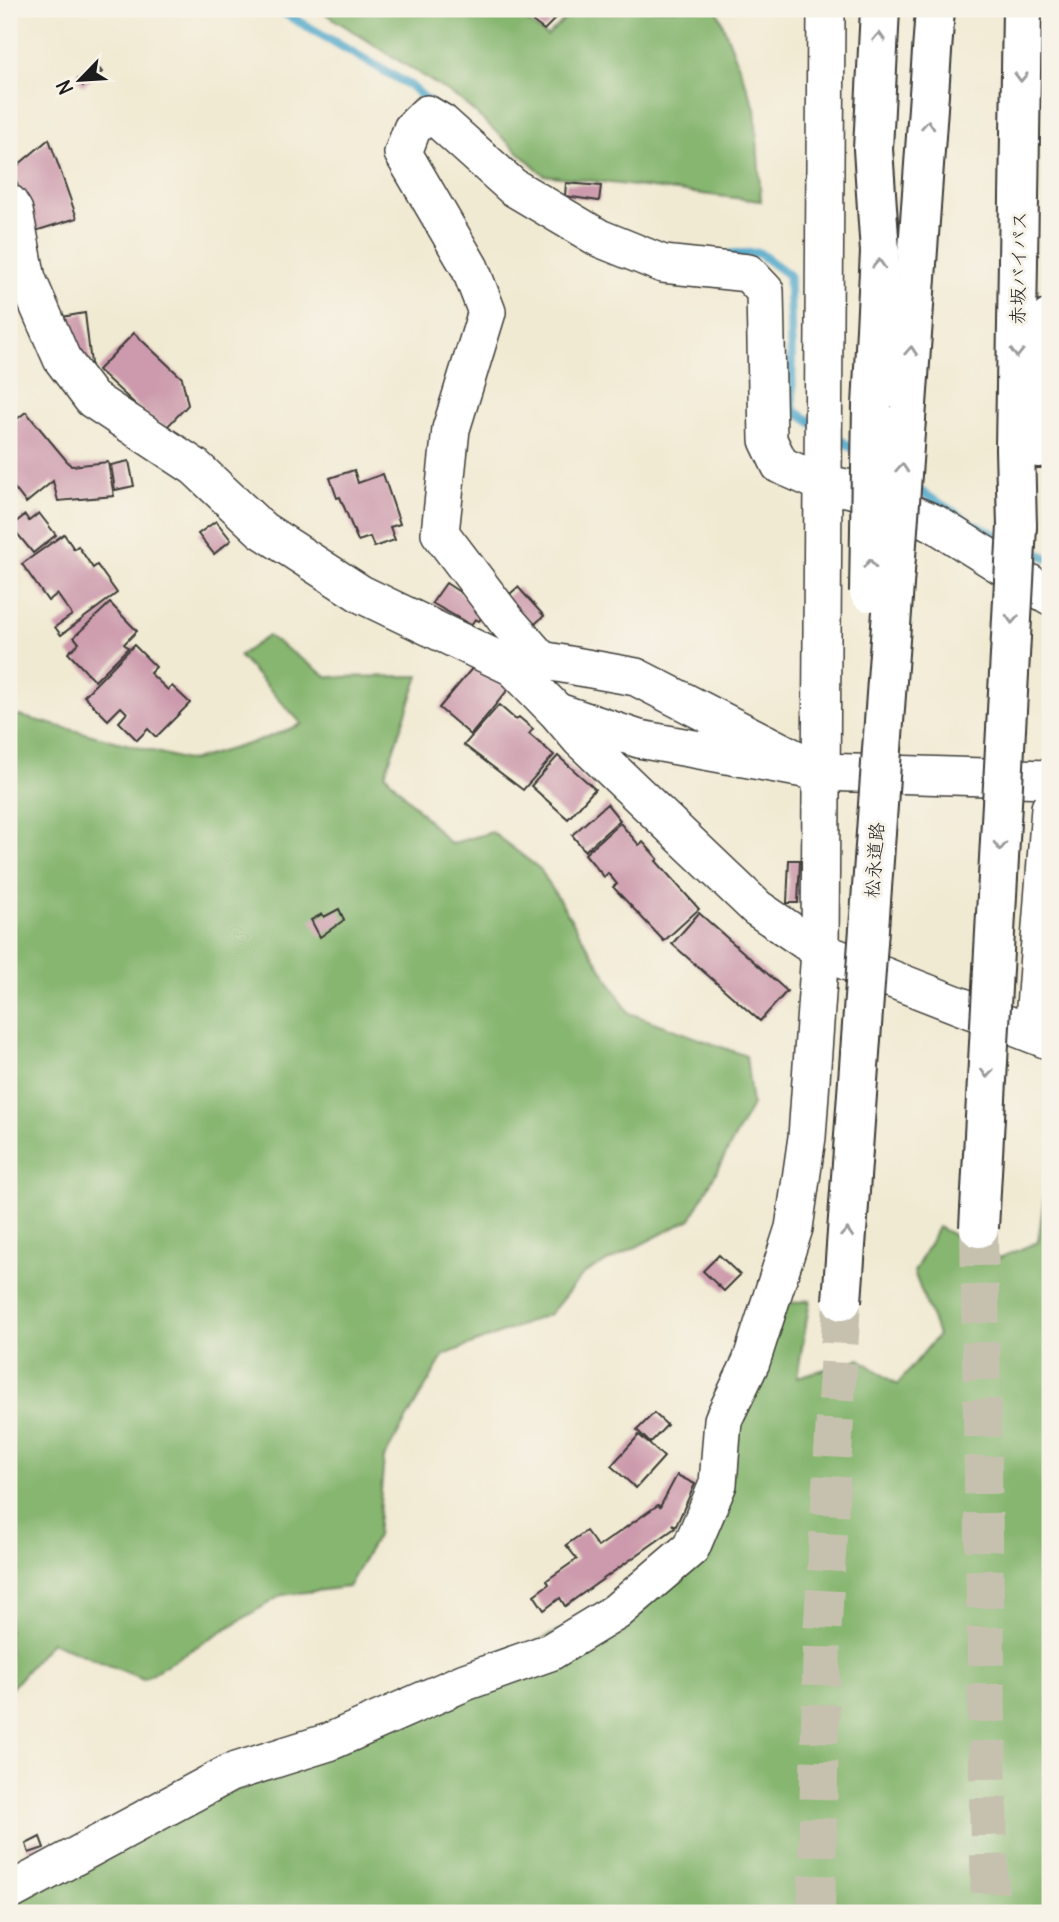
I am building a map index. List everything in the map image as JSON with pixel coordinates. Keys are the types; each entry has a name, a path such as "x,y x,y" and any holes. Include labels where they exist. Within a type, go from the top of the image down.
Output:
{"highway":[{"path":"880,9 873,149 889,413"},
{"path":"889,413 935,9"},
{"name":"赤坂バイパス","path":"979,1228 1017,526 1027,449 1022,9"},
{"path":"1027,449 1050,318"},
{"name":"松永道路","path":"842,1301 871,902 869,618 889,413"}],"street":[{"path":"9,1892 230,1773 329,1742 465,1682 550,1651 616,1612 691,1548 718,1484 723,1420 751,1362 794,1228 807,1137 820,951 826,9"},
{"path":"821,772 636,677 541,660 506,620 440,533 451,429 486,312 470,268 403,153 412,129 427,114 442,123 513,187 599,238 663,264 748,273 765,291 768,440 780,465 824,484 852,489 934,523 1050,596"},
{"path":"9,203 14,211 27,279 62,359 92,398 195,467 262,530 361,594 513,667 580,739 757,908 820,951 1042,1037 1050,808"},
{"path":"557,712 639,739 821,772 1050,779"}],"green space":[{"path":"318,9 510,9 547,36 576,9 717,9 755,108 761,201 544,175 462,101"},
{"path":"268,636 328,677 419,676 385,774 450,844 492,832 540,869 629,1013 746,1056 752,1105 691,1219 583,1274 550,1314 444,1355 384,1458 377,1536 348,1587 282,1595 143,1679 51,1642 9,1691 9,713 190,761 261,740 302,724 239,656"},
{"path":"1050,1157 1050,1913 9,1913 9,1899 683,1570 787,1304 810,1300 797,1377 860,1359 897,1385 938,1335 914,1272 938,1227 999,1258 1038,1242"}],"building":[{"path":"516,9 565,9 544,30"},
{"path":"95,64 102,72 83,86 77,80"},
{"path":"49,139 77,218 35,231 12,170"},
{"path":"566,183 601,186 599,201 565,196"},
{"path":"85,313 91,364 82,366 56,318"},
{"path":"134,333 182,378 188,405 166,428 147,415 98,370"},
{"path":"26,412 71,466 108,462 114,496 58,501 53,481 26,503 9,481 9,425"},
{"path":"129,461 134,486 115,490 111,465"},
{"path":"354,470 358,483 383,474 400,524 390,527 395,540 374,547 370,537 358,541 330,478"},
{"path":"39,513 56,535 33,553 11,526 25,515 29,521"},
{"path":"216,521 231,540 214,554 198,534"},
{"path":"64,534 74,549 78,546 93,568 97,565 117,593 61,635 55,627 72,615 57,594 48,601 22,564"},
{"path":"446,583 487,610 479,621 475,619 471,625 432,603"},
{"path":"518,587 544,616 529,629 503,600"},
{"path":"110,603 137,631 124,644 128,648 95,681 68,653 79,643 74,637"},
{"path":"134,645 156,667 150,673 168,690 172,686 190,703 156,737 148,729 137,740 119,722 127,713 121,707 108,720 84,696"},
{"path":"479,660 511,686 471,735 439,708"},
{"path":"499,705 516,720 519,717 533,729 529,734 554,755 523,790 464,745"},
{"path":"558,756 595,789 568,819 531,786"},
{"path":"607,804 620,820 585,851 572,835"},
{"path":"620,823 639,845 643,842 658,859 656,861 699,909 664,941 613,887 617,884 608,873 604,877 585,854"},
{"path":"789,860 800,860 798,903 787,903"},
{"path":"339,909 344,920 320,937 311,920"},
{"path":"699,913 787,991 760,1021 672,944"},
{"path":"719,1255 740,1275 724,1291 703,1271"},
{"path":"654,1413 667,1425 650,1443 637,1430"},
{"path":"639,1435 664,1457 636,1488 611,1466"},
{"path":"677,1475 695,1484 676,1526 672,1524 675,1528 565,1606 560,1598 544,1610 534,1595 549,1584 547,1580 577,1559 566,1545 586,1531 598,1547 658,1505 660,1507"},
{"path":"40,1837 44,1848 29,1853 26,1844"}],"waterway":[{"path":"277,9 411,86 430,103"},
{"path":"730,254 759,253 789,275 793,410 814,424"},
{"path":"832,435 862,454"},
{"path":"912,486 972,524 1006,539"},
{"path":"1025,548 1050,559"}],"tunnel":[{"path":"979,1228 990,1913"},
{"path":"816,1913 822,1638 842,1301"}]}
